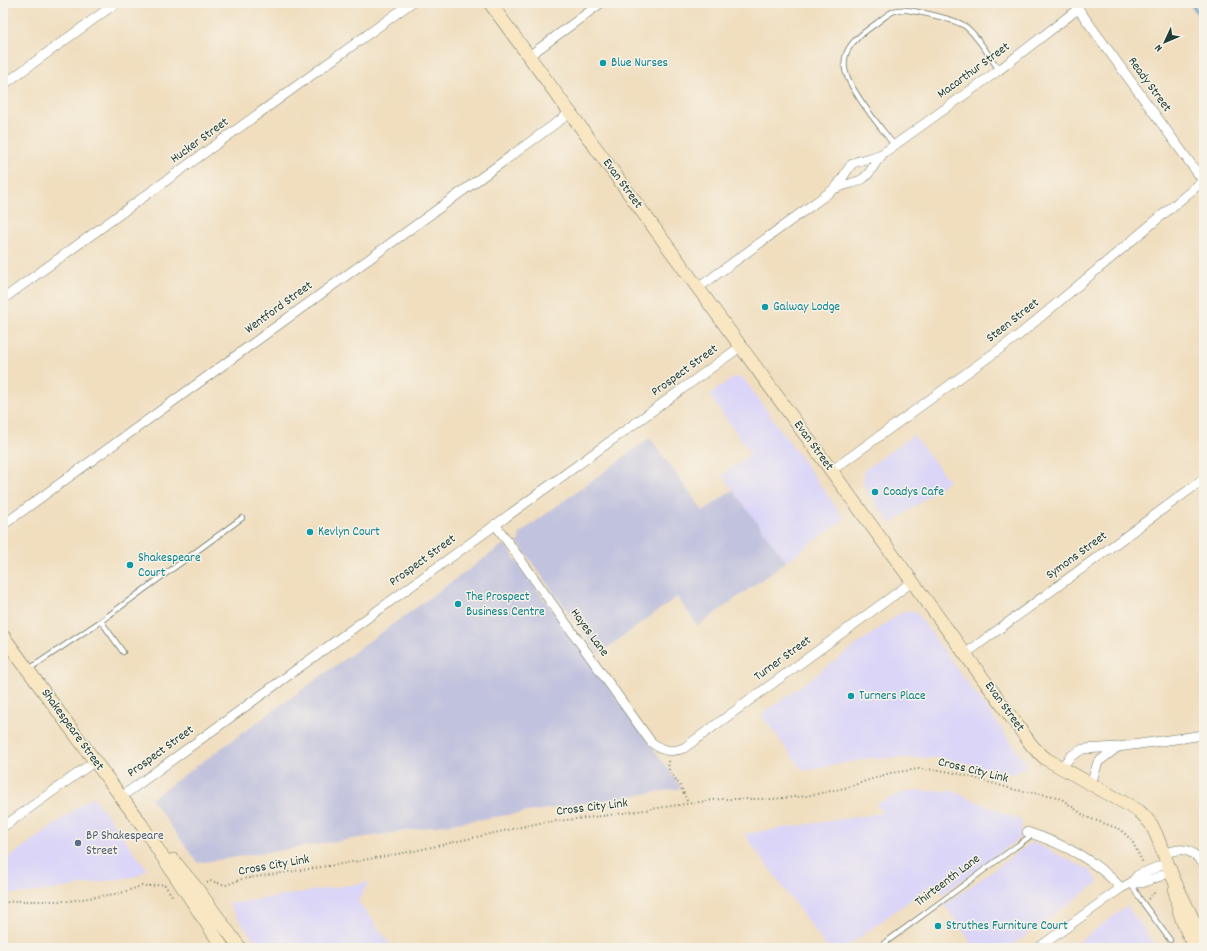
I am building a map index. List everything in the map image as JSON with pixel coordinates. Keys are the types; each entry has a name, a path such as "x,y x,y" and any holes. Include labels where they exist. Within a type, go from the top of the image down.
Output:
{"street":[{"path":"3,86 116,3"},
{"name":"Hucker Street","path":"3,300 411,3"},
{"name":"Evan Street","path":"490,3 1033,747 1046,760 1139,811 1151,824 1196,926 1204,935"},
{"path":"529,56 601,3"},
{"name":"Macarthur Street","path":"698,288 830,192 839,184 848,169 854,164 876,157 885,152 998,70 1076,6"},
{"name":"Ready Street","path":"1076,6 1204,181"},
{"name":"Wentford Street","path":"3,525 570,113"},
{"name":"Macarthur Street","path":"830,192 844,185 863,179 885,152"},
{"name":"Steen Street","path":"831,471 1019,335 1204,181"},
{"name":"Prospect Street","path":"121,797 740,346"},
{"name":"Symons Street","path":"965,654 1204,479"},
{"name":"Hayes Lane","path":"495,524 652,742 661,749 667,751"},
{"name":"Turner Street","path":"667,751 677,751 684,748 912,582"},
{"name":"Shakespeare Street","path":"3,636 141,824 222,947"},
{"path":"1061,768 1071,756 1080,750 1090,748 1118,747 1204,735"},
{"path":"1091,784 1098,762 1118,747"},
{"path":"3,827 95,761"},
{"name":"Shakespeare Street","path":"141,824 198,890 238,947"},
{"name":"Thirteenth Lane","path":"1030,833 1060,845 1088,861 1112,878 1121,888"},
{"path":"1038,948 1121,888 1131,883 1138,875 1147,876 1169,867 1175,850 1186,850 1194,854 1204,864"},
{"name":"Evan Street","path":"1169,867 1180,917 1186,931 1197,948"},
{"path":"222,947 238,947"}],"lane":[{"path":"906,9 909,3"},
{"path":"894,145 850,84 844,62 848,50 857,38 891,12 899,9 906,9 957,22 965,26 972,33 998,70"},
{"path":"28,670 101,621 242,518"},
{"path":"101,621 123,652"},
{"name":"Thirteenth Lane","path":"878,948 1030,833"},
{"path":"1131,883 1143,903 1170,940"}],"path":[{"path":"667,751 669,770 681,787 688,802"},
{"name":"Cross City Link","path":"198,890 210,881 226,885 242,880 414,851 538,824 602,816 688,802 720,799 773,799 806,796 845,788 890,773 906,770 939,770 960,774 1016,790 1054,796 1063,800 1086,818 1117,828 1127,835 1136,848 1154,894 1143,903"},
{"path":"3,903 15,901 69,900 121,892 141,886 164,884 173,897"}],"shaded area":[{"path":"734,377 744,379 845,519 786,562 722,475 751,454 709,395"},
{"path":"914,435 949,481 891,524 863,485 864,470"},
{"path":"650,438 703,511 733,490 786,562 698,626 677,597 599,654 518,543 520,533"},
{"path":"504,544 682,788 198,863 151,799"},
{"path":"903,611 915,611 1028,765 1014,774 942,758 872,758 803,771 761,715"},
{"path":"907,791 952,791 1022,821 1020,838 943,894 934,883 845,948 827,948 744,834 882,813 876,804"},
{"path":"93,796 147,869 138,876 45,891 3,895 3,862"},
{"path":"1032,842 1090,870 1099,882 1009,948 975,948 944,905"},
{"path":"369,882 358,901 393,948 260,948 228,904"},
{"path":"1127,906 1158,948 1070,948 1100,926"}],"waterway":[{"path":"1191,3 1204,26"}],"place":[{"name":"Blue Nurses","path":"603,63"},
{"name":"Galway Lodge","path":"765,307"},
{"name":"Coadys Cafe","path":"875,492"},
{"name":"Kevlyn Court","path":"310,532"},
{"name":"Shakespeare Court","path":"130,565"},
{"name":"The Prospect Business Centre","path":"458,604"},
{"name":"Turners Place","path":"851,696"},
{"name":"BP Shakespeare Street","path":"78,843"},
{"name":"Struthes Furniture Court","path":"938,926"}]}
